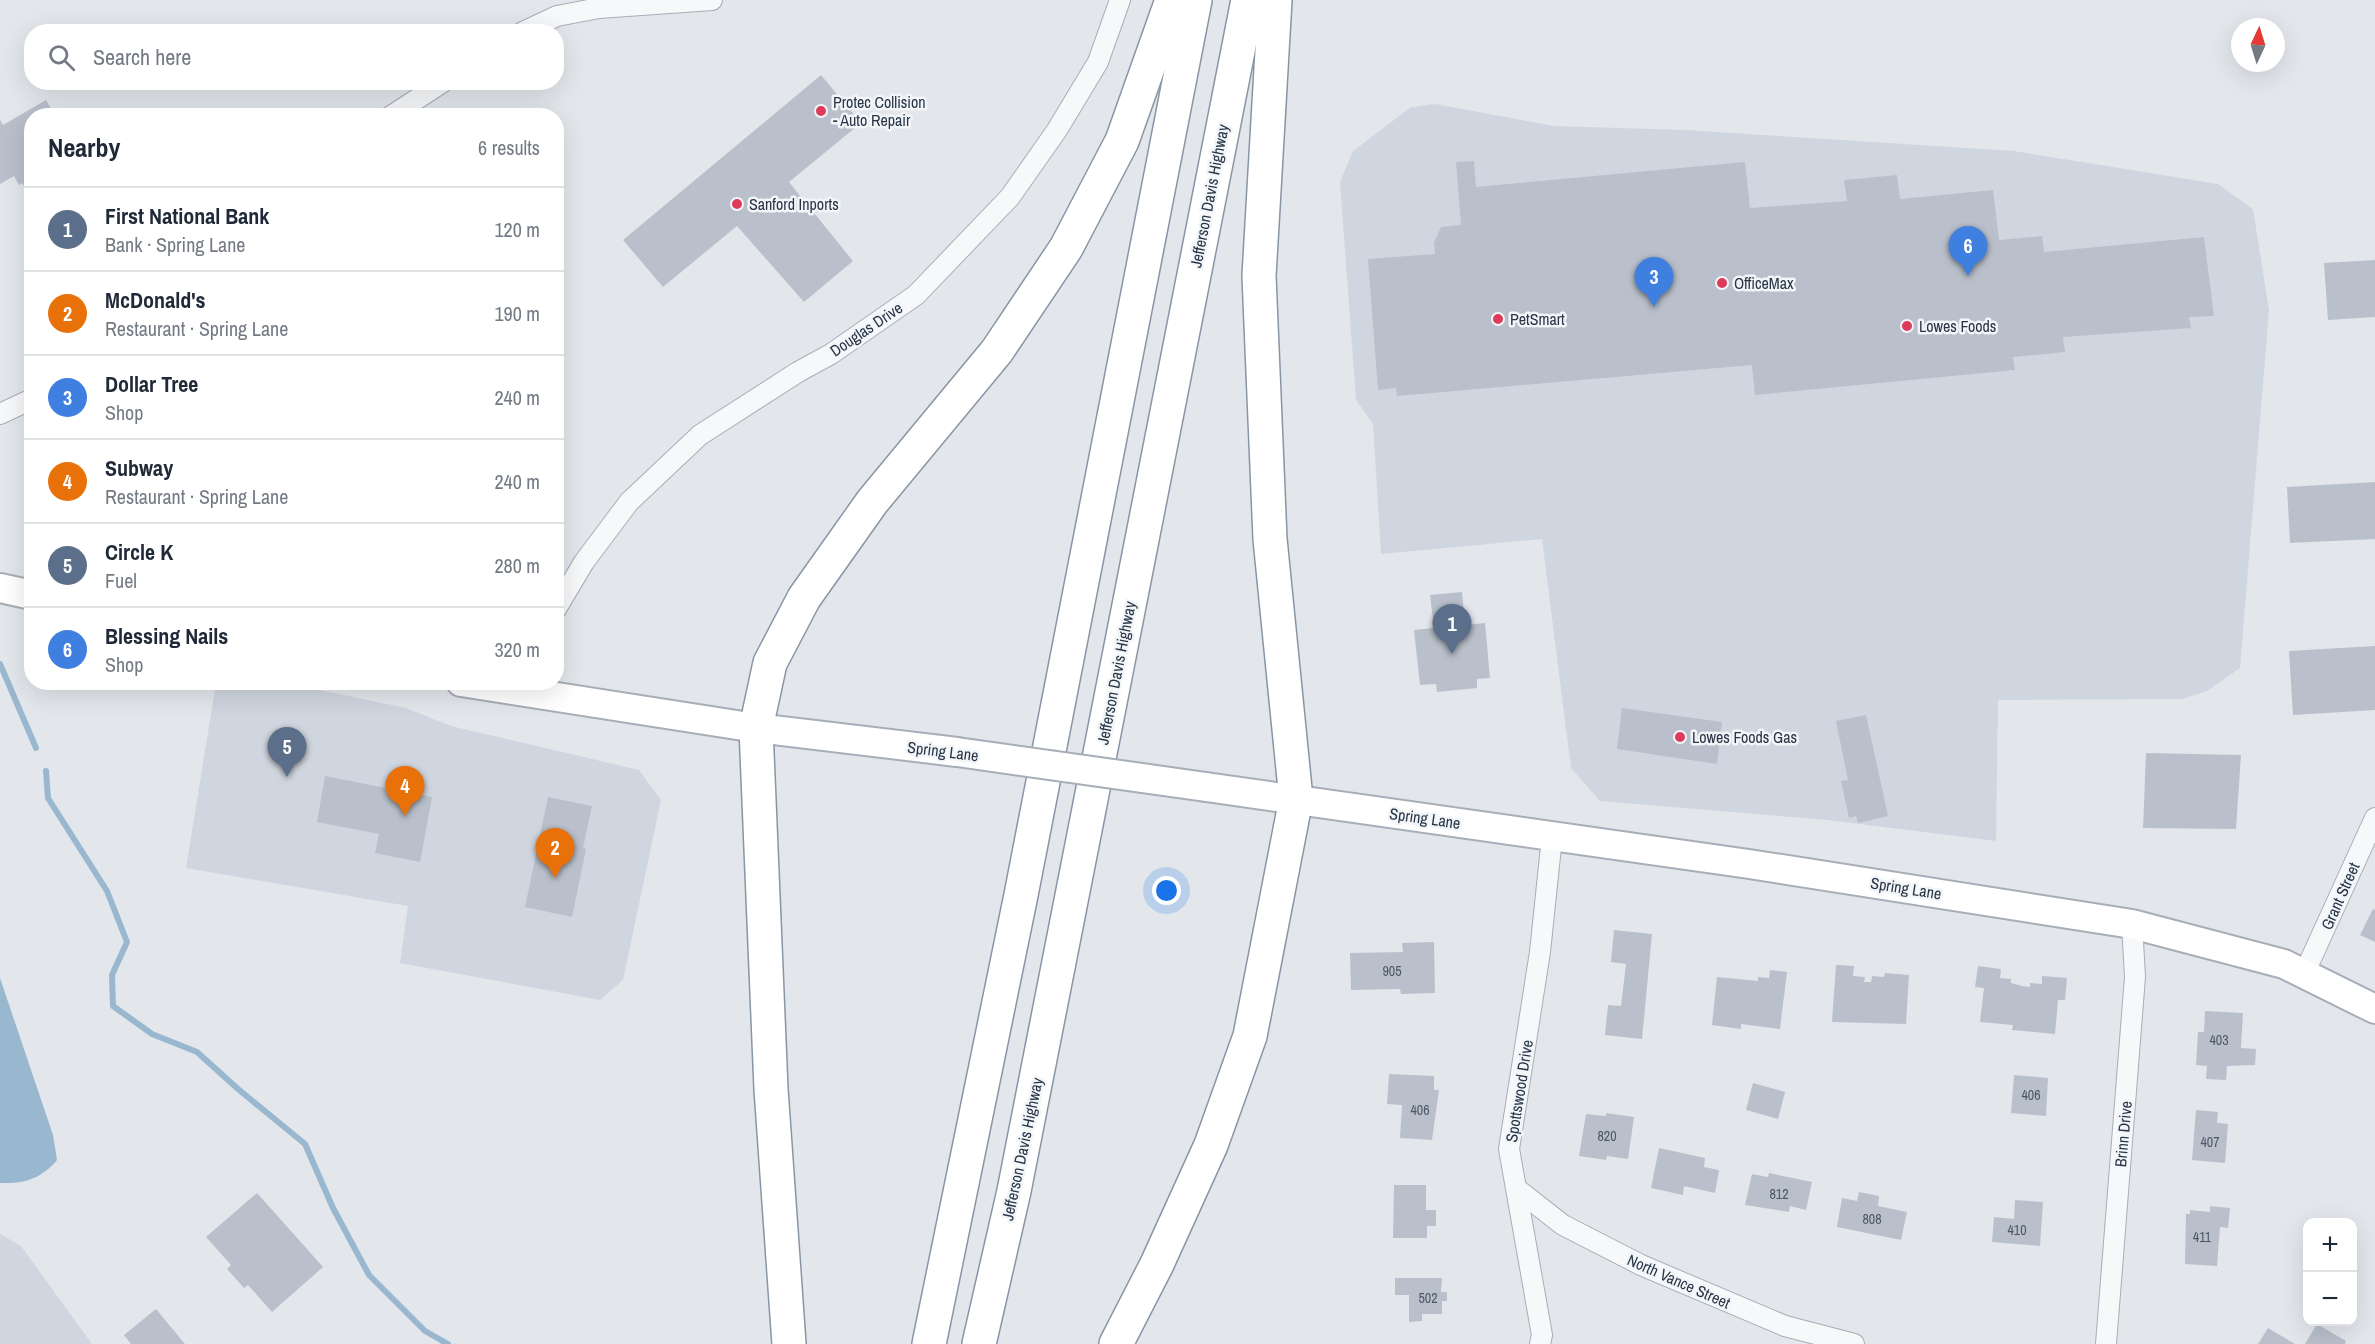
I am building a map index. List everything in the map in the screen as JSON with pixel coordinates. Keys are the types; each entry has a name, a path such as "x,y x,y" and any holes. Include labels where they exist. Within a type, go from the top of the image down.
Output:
{"highway":[{"path":"789,1344 771,1089 756,728 770,663 804,598 872,502 997,351 1066,248 1122,141 1172,0"},
{"path":"928,1344 1021,895 1195,0"},
{"name":"Jefferson Davis Highway","path":"979,1344 1014,1191 1248,0"},
{"path":"1116,1344 1157,1264 1211,1145 1250,1036 1296,799 1270,539 1259,276 1275,0"}],"street":[{"path":"540,24 557,16 599,8 712,0"},
{"name":"Douglas Drive","path":"564,596 584,562 629,502 700,435 798,372 831,354 916,295 1010,196 1057,130 1098,63 1120,0"},
{"path":"403,108 431,90"},
{"path":"0,414 24,403"},
{"path":"0,588 24,593"},
{"name":"Spring Lane","path":"533,690 756,728 957,752 1296,799 1760,866 2132,924 2284,964 2375,1009"},
{"name":"Grant Street","path":"2304,974 2375,818"},
{"name":"Spottswood Drive","path":"1540,1344 1540,1325 1509,1149 1540,952 1552,837"},
{"name":"Brinn Drive","path":"2106,1344 2135,977 2132,924"},
{"name":"North Vance Street","path":"1517,1189 1563,1225 1641,1265 1785,1326 1854,1344"}],"shaded area":[{"path":"1435,104 1554,126 1686,130 2014,151 2218,184 2253,209 2269,310 2240,668 2207,691 2182,699 1998,700 1996,841 1827,820 1600,801 1571,768 1542,539 1381,554 1373,424 1356,400 1340,182 1353,151 1411,107"},
{"path":"215,690 319,690 406,708 451,726 639,770 661,800 623,980 600,1000 400,963 408,906 186,868"},
{"path":"0,1234 21,1246 92,1344 0,1344"}],"water":[{"path":"0,978 53,1135 57,1160 45,1172 32,1179 9,1183 0,1183"}],"building":[{"name":"Sanford Inports","path":"821,75 861,123 789,182 853,261 804,302 737,226 663,287 623,240"},
{"path":"46,100 50,108 32,108"},
{"path":"24,113 24,186 22,183 19,185 14,176 0,184 0,120 3,125"},
{"path":"1474,161 1476,187 1745,162 1750,208 1847,201 1844,180 1897,175 1900,199 1993,190 1999,240 2042,236 2044,252 2204,237 2214,316 2189,317 2191,328 2063,337 2065,352 2013,357 2015,370 1755,395 1752,365 1397,396 1396,388 1378,390 1368,259 1435,254 1434,243 1441,227 1461,225 1456,162"},
{"path":"2375,260 2375,317 2328,320 2324,263"},
{"path":"2375,482 2375,539 2290,543 2287,487"},
{"path":"1462,592 1465,625 1485,623 1490,678 1477,679 1477,688 1437,692 1436,684 1420,685 1414,630 1434,628 1430,595"},
{"path":"2375,646 2375,710 2293,715 2289,651"},
{"path":"1622,708 1722,722 1717,764 1617,749"},
{"path":"1866,715 1888,816 1858,823 1856,816 1849,818 1841,781 1848,780 1836,721"},
{"path":"2146,753 2241,755 2236,829 2143,828"},
{"path":"325,776 432,797 420,862 375,853 379,834 317,822"},
{"path":"548,797 592,806 572,917 525,907"},
{"path":"2373,909 2375,910 2375,942 2360,935"},
{"path":"1614,930 1652,934 1642,1039 1605,1035 1608,1005 1621,1006 1626,964 1611,962"},
{"path":"1434,942 1435,993 1401,994 1400,989 1351,990 1350,953 1403,952 1402,943"},
{"path":"1836,965 1854,966 1853,976 1865,977 1864,982 1871,982 1872,976 1884,977 1885,973 1909,975 1906,1024 1832,1022"},
{"path":"1978,966 2001,969 2000,978 2011,979 2011,983 2022,986 2030,987 2030,983 2042,984 2042,976 2067,978 2065,1000 2058,1000 2055,1034 2012,1030 2013,1025 1980,1022 1984,988 1975,987"},
{"path":"1770,970 1787,972 1780,1029 1741,1024 1741,1029 1712,1025 1717,977 1758,981 1758,977 1769,978"},
{"path":"2205,1011 2243,1013 2241,1048 2256,1049 2255,1065 2227,1066 2226,1080 2206,1079 2207,1066 2196,1065 2198,1032 2204,1032"},
{"path":"1389,1074 1434,1076 1434,1090 1439,1090 1432,1140 1400,1138 1402,1105 1387,1104"},
{"path":"2014,1075 2048,1078 2046,1116 2011,1113"},
{"path":"1753,1083 1785,1092 1778,1119 1746,1110"},
{"path":"2196,1110 2218,1112 2217,1123 2228,1124 2225,1163 2192,1160"},
{"path":"1606,1113 1634,1117 1628,1159 1607,1156 1606,1160 1579,1156 1586,1114 1606,1116"},
{"path":"1659,1148 1705,1158 1704,1167 1719,1170 1715,1193 1684,1186 1683,1195 1651,1188"},
{"path":"1769,1173 1812,1182 1806,1210 1790,1206 1789,1212 1745,1205 1752,1174 1768,1177"},
{"path":"1394,1185 1426,1185 1426,1210 1436,1210 1436,1226 1427,1226 1427,1238 1393,1238"},
{"path":"1859,1192 1879,1196 1878,1206 1907,1212 1901,1240 1837,1227 1842,1198 1857,1201"},
{"path":"257,1193 323,1267 272,1312 248,1285 244,1288 227,1269 231,1265 206,1237"},
{"path":"2015,1200 2043,1202 2040,1246 1992,1242 1994,1217 2014,1219"},
{"path":"2210,1206 2230,1208 2228,1228 2220,1227 2217,1266 2185,1264 2186,1214 2190,1214 2190,1210 2210,1212"},
{"path":"1395,1278 1442,1278 1441,1292 1447,1292 1447,1301 1442,1301 1442,1314 1422,1314 1422,1321 1409,1322 1409,1295 1395,1295"},
{"path":"156,1309 185,1344 131,1344 124,1335"},
{"path":"2316,1326 2320,1326 2346,1341 2345,1344 2305,1344"},
{"path":"2268,1328 2295,1344 2258,1344"}],"waterway":[{"path":"0,664 36,748"},
{"path":"46,771 48,798 107,891 127,942 112,975 113,1006 152,1034 197,1052 305,1144 333,1208 369,1275 425,1331 448,1344"}],"place":[{"name":"Protec Collision - Auto Repair","path":"821,111"},
{"name":"Sanford Inports","path":"737,204"},
{"name":"Blessing Nails","path":"1968,276"},
{"name":"OfficeMax","path":"1722,283"},
{"name":"Dollar Tree","path":"1654,307"},
{"name":"PetSmart","path":"1498,319"},
{"name":"Lowes Foods","path":"1907,326"},
{"name":"First National Bank","path":"1452,654"},
{"name":"Lowes Foods Gas","path":"1680,737"},
{"name":"Circle K","path":"287,777"},
{"name":"Subway","path":"405,816"},
{"name":"McDonald's","path":"555,878"}]}
